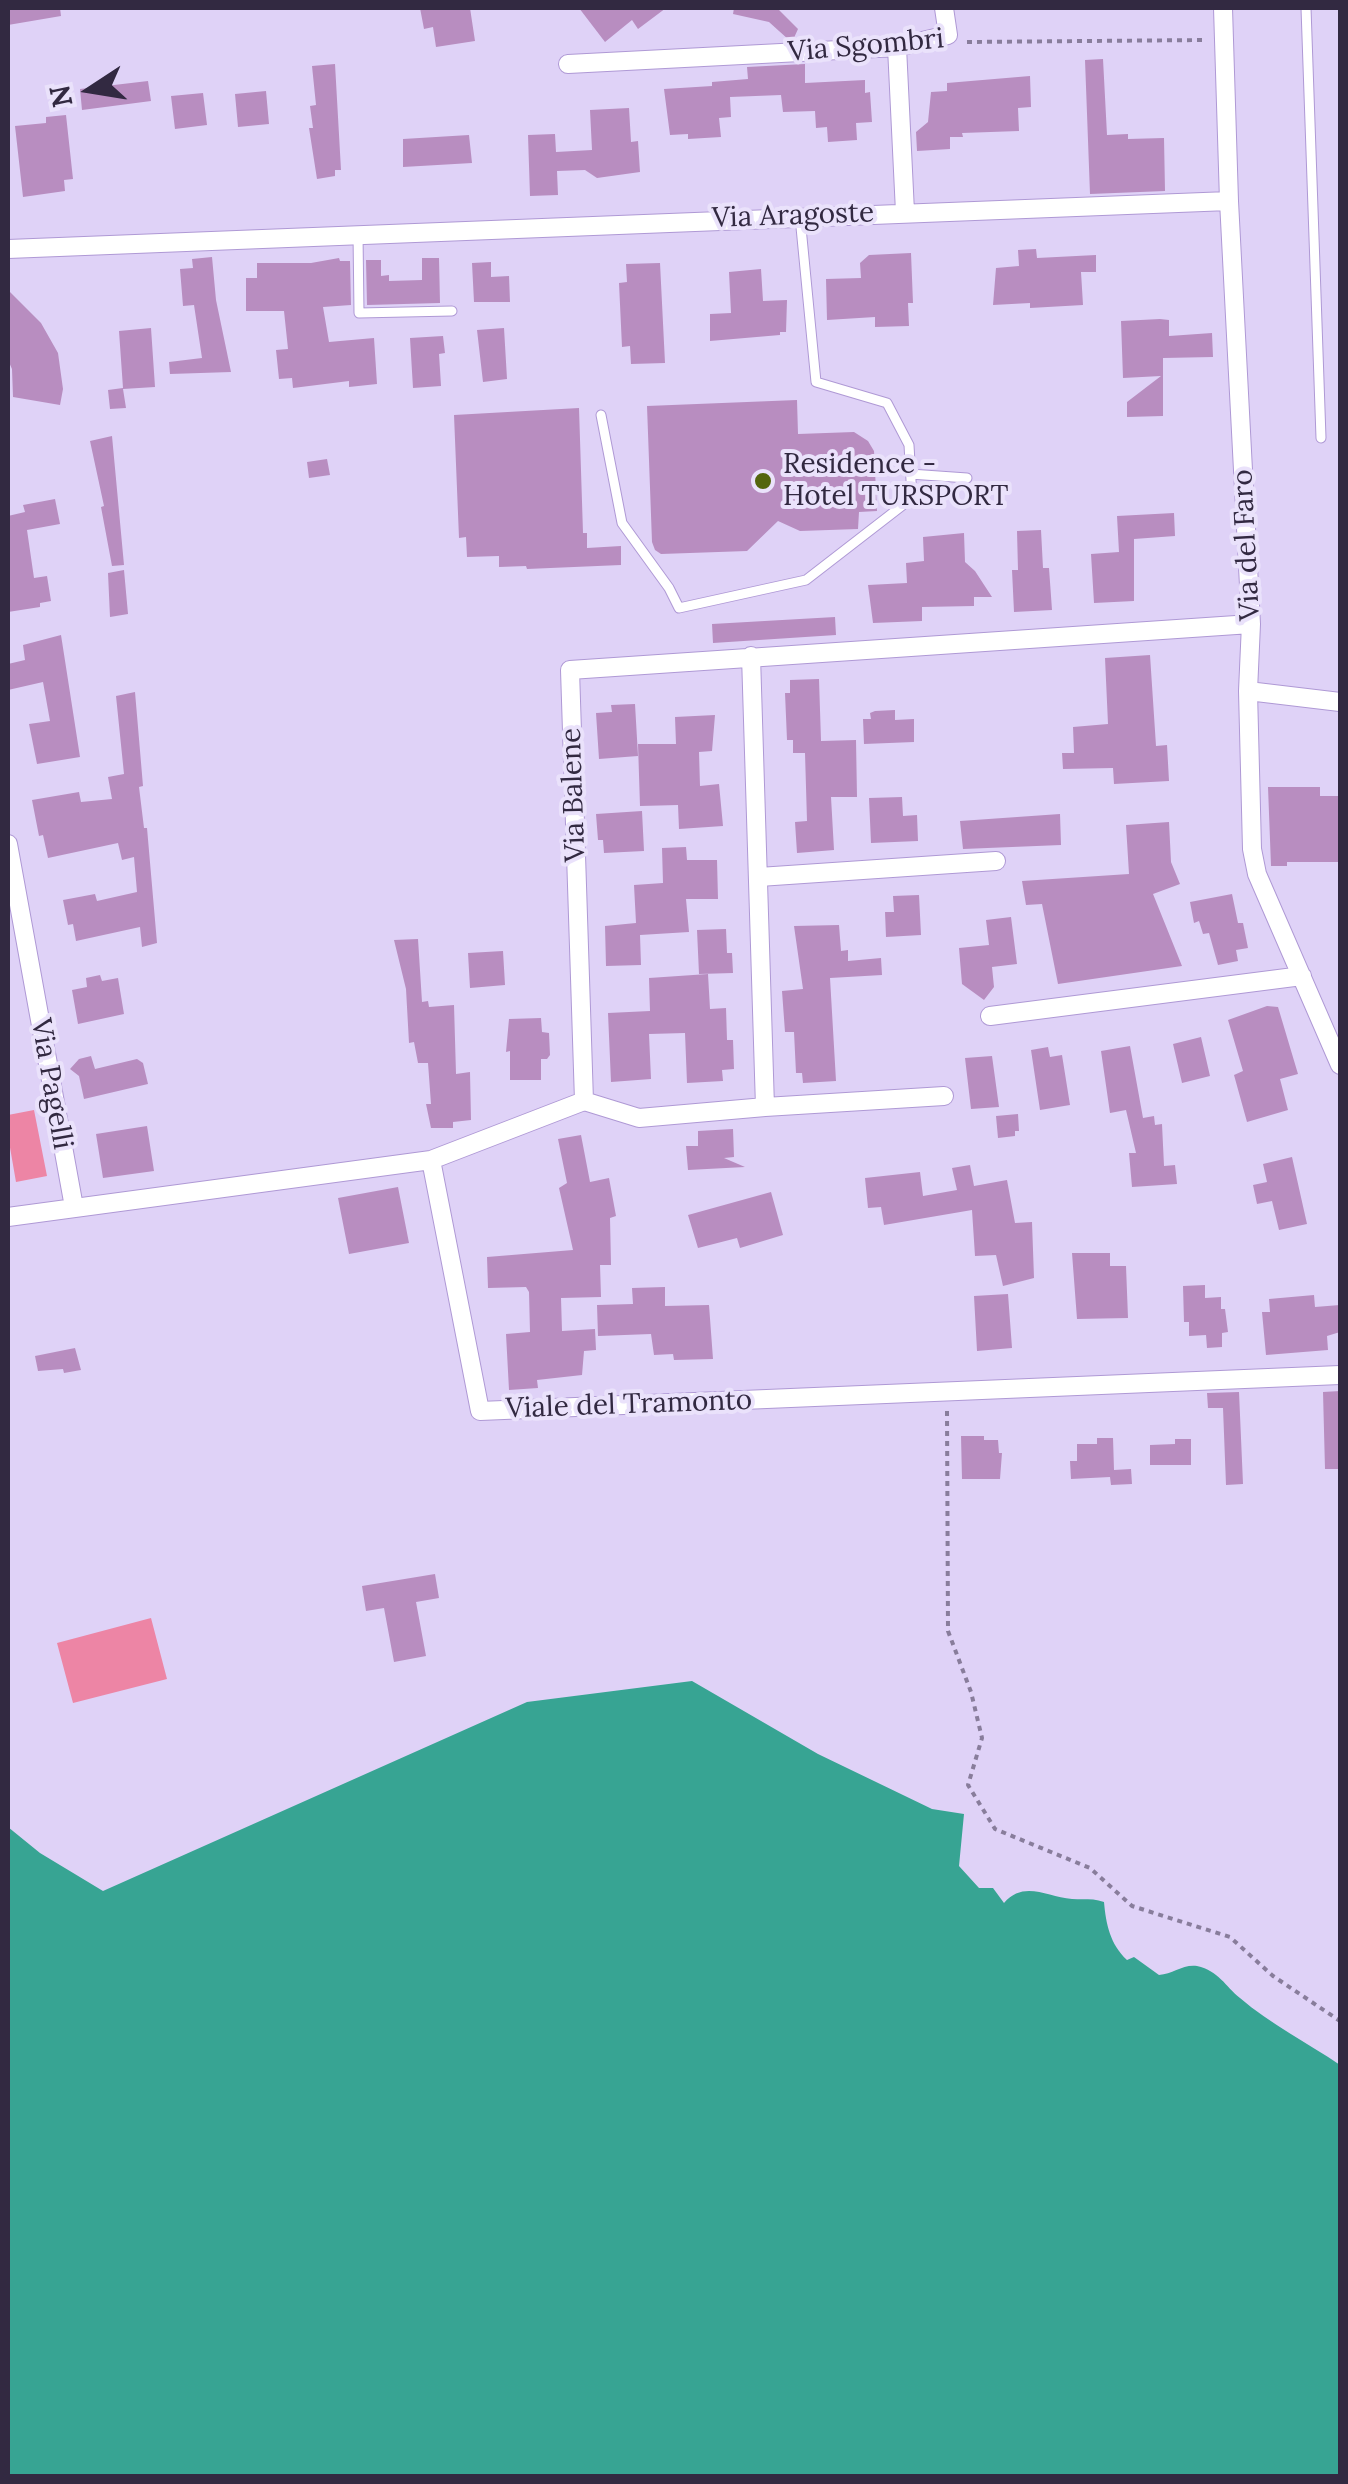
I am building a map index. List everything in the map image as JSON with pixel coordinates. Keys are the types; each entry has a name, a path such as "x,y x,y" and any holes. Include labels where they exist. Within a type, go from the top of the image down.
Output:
{"street":[{"path":"944,8 948,36"},
{"name":"Via del Faro","path":"1223,8 1229,201 1252,624 1248,692 1252,848 1257,874 1340,1065"},
{"name":"Via Sgombri","path":"568,64 897,47 948,36"},
{"path":"897,47 906,212"},
{"name":"Via Aragoste","path":"8,249 1229,201"},
{"name":"Via Balene","path":"584,1101 570,670 1252,624"},
{"path":"751,656 765,1106"},
{"path":"1248,692 1340,702"},
{"name":"Via Pagelli","path":"8,844 74,1207"},
{"path":"759,878 996,861"},
{"path":"990,1016 1302,976"},
{"path":"8,1216 432,1160 584,1101 639,1118 944,1096"},
{"name":"Viale del Tramonto","path":"432,1160 480,1411 1340,1375"}],"lane":[{"path":"1306,8 1321,438"},
{"path":"601,415 622,522 679,608 806,580 912,498 908,445 887,402 816,382 800,216"},
{"path":"358,234 360,313 452,311"},
{"path":"910,474 966,478"}],"path":[{"name":"Via Sgombri","path":"948,36 970,43 1222,40"},
{"path":"947,1392 948,1631 971,1692 982,1738 968,1784 995,1829 1090,1868 1132,1906 1230,1937 1274,1976 1340,2021"}],"shaded area":[{"path":"34,1110 47,1176 16,1182 8,1115"},
{"path":"151,1618 167,1679 73,1703 57,1643"},
{"path":"692,1681 818,1754 932,1809 964,1814 959,1866 979,1888 993,1888 1004,1903 1028,1891 1104,1902 1110,1933 1127,1960 1134,1957 1159,1975 1192,1966 1211,1971 1264,2016 1340,2065 1340,2476 8,2476 8,1827 40,1853 103,1891 527,1702"}],"building":[{"path":"8,8 60,8 61,16 8,25"},
{"path":"420,8 470,8 475,41 436,47 433,27 424,29"},
{"path":"579,8 666,8 638,29 632,20 605,42"},
{"path":"734,8 777,8 798,29 793,40 789,40 769,22 733,14"},
{"path":"1103,59 1107,135 1164,138 1165,191 1090,194 1085,60"},
{"path":"335,64 341,170 335,170 335,176 317,179 309,128 313,128 310,106 316,105 312,66"},
{"path":"805,64 805,83 865,80 872,122 856,123 857,140 828,142 827,127 816,128 815,111 783,112 781,95 730,97 731,117 719,118 721,137 688,139 688,134 670,135 664,89 748,79 747,67"},
{"path":"1030,76 1031,107 1018,108 1019,131 962,133 963,137 950,137 950,149 917,151 916,132 928,122 931,92 947,91 947,83"},
{"path":"148,81 151,101 82,110 80,89"},
{"path":"266,91 269,124 238,127 235,94"},
{"path":"203,93 207,125 175,129 171,96"},
{"path":"629,108 631,142 638,141 640,172 597,178 585,170 557,171 558,195 530,196 528,135 555,134 556,152 592,150 590,110"},
{"path":"66,115 73,179 64,180 65,191 23,197 15,126 46,123 46,117"},
{"path":"469,135 472,163 403,167 403,139"},
{"path":"1036,249 1037,258 1096,255 1096,272 1081,272 1083,305 993,305 996,268 1019,266 1018,250"},
{"path":"911,253 913,303 908,303 909,326 875,327 875,317 827,320 826,279 861,278 860,263 869,255"},
{"path":"212,257 216,300 231,372 170,374 169,362 202,358 194,305 183,306 180,269 193,268 192,259"},
{"path":"339,258 350,261 351,305 323,307 329,342 374,338 377,384 349,387 349,381 293,388 292,378 279,379 276,350 288,349 284,311 246,311 246,278 257,278 257,263 311,263"},
{"path":"422,258 439,258 440,303 367,305 366,260 381,260 381,276 389,275 389,281 422,280"},
{"path":"491,262 491,277 509,276 510,302 474,302 472,263"},
{"path":"660,263 665,363 631,364 630,346 622,347 619,283 627,282 626,264"},
{"path":"761,269 763,301 787,300 786,332 710,341 710,314 731,313 729,272"},
{"path":"8,290 41,323 58,353 63,389 60,405 13,397 8,360"},
{"path":"1169,320 1169,336 1212,333 1213,357 1163,358 1163,416 1127,417 1127,402 1161,376 1123,378 1121,321"},
{"path":"151,328 155,387 123,389 126,408 110,409 108,390 123,388 119,331"},
{"path":"504,328 507,379 483,382 477,330"},
{"path":"443,336 445,353 439,354 441,386 413,388 410,338"},
{"name":"Residence - Hotel TURSPORT","path":"797,400 798,434 854,432 868,441 874,451 877,511 859,512 858,529 800,531 778,521 747,551 661,554 655,550 647,406"},
{"path":"579,408 583,533 587,533 587,548 621,546 621,565 527,569 499,567 499,556 467,557 466,537 459,538 454,415"},
{"path":"112,436 124,565 112,566 90,441"},
{"path":"327,459 330,475 309,478 307,462"},
{"path":"55,499 60,524 27,530 34,578 47,576 51,601 40,603 40,607 8,612 8,516 25,512 23,505"},
{"path":"1174,513 1175,536 1134,539 1134,601 1094,603 1091,554 1119,552 1117,516"},
{"path":"1041,530 1043,568 1049,568 1052,610 1014,612 1012,570 1018,570 1017,531"},
{"path":"964,533 965,562 992,597 974,597 974,606 922,607 922,621 873,623 868,585 907,583 906,563 924,561 923,537"},
{"path":"124,570 128,614 110,617 108,573"},
{"path":"835,617 836,635 713,643 712,624"},
{"path":"61,635 80,757 37,764 29,724 50,721 43,682 8,690 8,664 25,660 23,645"},
{"path":"1150,655 1156,746 1167,745 1169,781 1114,784 1113,768 1063,769 1062,753 1074,753 1073,727 1108,724 1105,658"},
{"path":"819,679 821,741 856,740 857,797 831,797 834,850 797,853 795,822 807,821 805,753 793,753 793,740 787,740 785,693 790,693 790,680"},
{"path":"135,692 143,786 139,787 147,828 157,943 142,947 140,927 76,941 63,900 95,894 97,901 137,892 134,857 122,860 118,843 48,858 32,800 79,792 81,802 112,799 108,777 124,774 116,696"},
{"path":"635,704 638,756 599,759 596,713 612,712 611,705"},
{"path":"895,710 895,720 914,719 914,742 864,744 863,719 871,719 870,713 875,711"},
{"path":"715,715 712,751 699,752 700,786 719,784 723,826 679,829 678,805 640,806 638,744 676,744 675,717"},
{"path":"1268,787 1320,787 1320,796 1340,796 1340,862 1287,862 1287,866 1271,866"},
{"path":"902,797 903,816 917,815 918,841 871,843 869,798"},
{"path":"642,811 644,851 604,853 603,840 598,840 596,814"},
{"path":"1060,814 1061,845 963,849 960,821"},
{"path":"1169,822 1171,862 1180,884 1153,894 1182,966 1058,984 1042,904 1026,905 1022,881 1129,874 1126,825"},
{"path":"686,847 687,860 717,860 718,899 686,899 689,932 640,935 641,965 606,966 605,926 636,923 634,885 663,883 662,848"},
{"path":"1232,894 1248,948 1236,950 1238,961 1218,965 1209,933 1203,934 1199,921 1194,923 1190,902"},
{"path":"919,895 921,935 886,937 885,912 894,912 893,896"},
{"path":"1011,917 1017,964 992,967 994,987 984,1000 962,984 959,948 989,945 986,920"},
{"path":"839,925 841,951 848,950 848,961 881,958 882,975 830,978 836,1081 803,1083 802,1073 796,1073 794,1032 785,1032 782,991 803,989 794,926"},
{"path":"726,929 733,973 699,974 697,930"},
{"path":"418,939 422,1002 428,1001 429,1007 454,1005 456,1074 470,1072 471,1120 453,1122 453,1128 431,1128 426,1104 431,1104 428,1063 418,1063 414,1042 409,1043 406,989 394,940"},
{"path":"503,951 505,985 470,988 468,953"},
{"path":"708,974 710,1009 726,1008 727,1040 733,1040 734,1069 722,1070 723,1081 687,1083 685,1033 649,1034 651,1079 611,1082 608,1013 650,1011 649,978"},
{"path":"100,975 102,981 118,978 124,1014 78,1024 72,990 87,987 86,978"},
{"path":"1267,1006 1278,1007 1298,1074 1280,1079 1288,1110 1247,1122 1234,1075 1243,1071 1228,1020"},
{"path":"541,1018 542,1032 549,1033 550,1055 541,1059 541,1080 510,1080 510,1051 506,1052 509,1019"},
{"path":"1201,1037 1210,1076 1182,1083 1173,1044"},
{"path":"1130,1046 1143,1118 1154,1116 1155,1125 1162,1124 1164,1166 1175,1165 1177,1184 1132,1187 1129,1153 1136,1153 1126,1110 1110,1113 1101,1051"},
{"path":"1048,1047 1050,1057 1062,1055 1070,1105 1040,1110 1031,1050"},
{"path":"91,1056 95,1069 137,1059 143,1063 148,1084 84,1099 79,1076 70,1069 79,1059"},
{"path":"992,1056 999,1107 971,1109 965,1058"},
{"path":"1018,1114 1019,1131 1015,1131 1015,1136 998,1138 996,1116"},
{"path":"147,1126 154,1171 103,1178 96,1134"},
{"path":"733,1129 734,1157 724,1158 745,1167 688,1170 686,1146 698,1146 698,1131"},
{"path":"581,1135 590,1182 609,1178 616,1216 610,1218 611,1265 600,1265 601,1297 561,1298 562,1331 595,1329 596,1350 584,1351 582,1375 537,1380 538,1388 509,1390 506,1334 530,1332 529,1292 526,1287 488,1288 487,1257 573,1250 559,1188 567,1183 558,1139"},
{"path":"1292,1157 1307,1224 1279,1230 1272,1201 1257,1204 1253,1185 1267,1182 1263,1164"},
{"path":"970,1165 974,1186 1007,1180 1015,1223 1032,1222 1034,1278 1003,1286 996,1255 975,1256 972,1210 884,1225 881,1207 868,1208 865,1178 920,1172 923,1196 957,1190 952,1168"},
{"path":"398,1187 409,1243 349,1254 338,1198"},
{"path":"771,1192 783,1235 740,1248 737,1238 698,1248 688,1215"},
{"path":"1072,1253 1110,1253 1110,1266 1126,1266 1128,1318 1077,1319"},
{"path":"1205,1285 1205,1298 1221,1297 1221,1309 1225,1309 1228,1332 1222,1333 1222,1347 1207,1348 1206,1335 1189,1336 1189,1322 1184,1322 1183,1286"},
{"path":"665,1287 665,1306 709,1305 713,1359 674,1360 673,1354 654,1355 651,1334 598,1336 597,1305 633,1304 632,1288"},
{"path":"1008,1294 1012,1348 977,1351 974,1296"},
{"path":"1314,1295 1315,1307 1340,1305 1340,1332 1327,1336 1328,1350 1266,1355 1262,1312 1270,1312 1269,1299"},
{"path":"75,1348 81,1370 38,1371 35,1356"},
{"path":"1340,1391 1340,1469 1325,1469 1323,1392"},
{"path":"1239,1392 1243,1484 1226,1485 1223,1408 1208,1408 1207,1393"},
{"path":"961,1436 998,1440 1002,1453 1000,1479 962,1479"},
{"path":"1097,1438 1113,1438 1114,1470 1131,1469 1132,1484 1111,1485 1110,1477 1071,1479 1070,1461 1077,1461 1077,1444 1097,1444"},
{"path":"1175,1439 1191,1439 1191,1465 1150,1465 1150,1445 1175,1444"},
{"path":"435,1574 439,1598 416,1602 426,1656 394,1662 384,1608 366,1611 362,1586"}],"place":[{"name":"Residence - Hotel TURSPORT","path":"763,481"}]}
